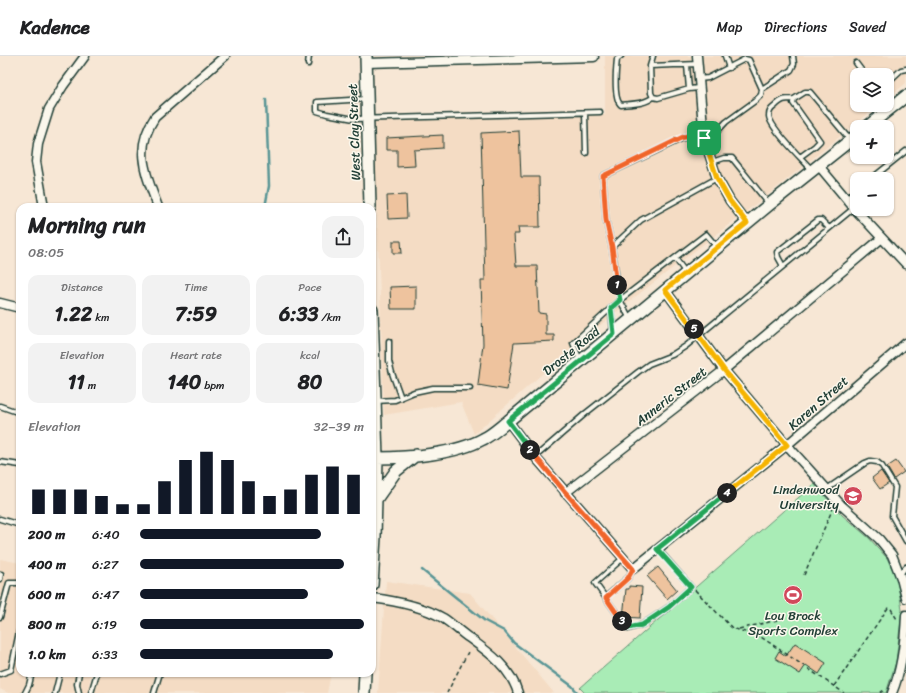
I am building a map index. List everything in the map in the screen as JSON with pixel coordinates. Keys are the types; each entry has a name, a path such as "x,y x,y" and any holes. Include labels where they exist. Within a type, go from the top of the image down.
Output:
{"street":[{"path":"43,203 36,162 38,144 49,110 63,86 85,56"},
{"path":"157,203 145,170 143,154 144,138 148,126 155,117 225,56"},
{"path":"366,60 594,57"},
{"name":"West Clay Street","path":"366,60 370,203"},
{"path":"698,60 699,88 704,135 712,162 717,178 730,201 747,223"},
{"path":"894,102 906,96"},
{"path":"874,120 882,112"},
{"name":"Droste Road","path":"376,458 416,456 465,447 484,439 614,334 770,204 850,141"},
{"path":"816,168 850,204"},
{"path":"861,216 906,264"},
{"name":"Anneric Street","path":"566,493 724,370 882,238"},
{"path":"665,290 724,370 787,445 840,505 879,538 892,555 900,575 906,598"},
{"path":"0,303 16,307"},
{"name":"Karen Street","path":"633,569 787,445 906,343"},
{"path":"508,421 535,457 633,569"},
{"path":"376,498 396,471 416,456"},
{"path":"376,599 409,605 443,618 483,648 507,669 518,693"},
{"path":"892,693 898,678 906,615"},
{"path":"364,693 365,677"}],"lane":[{"path":"308,64 309,56"},
{"path":"621,56 617,59 616,69 616,98 618,103 621,105 648,101 653,97 658,98 689,89 699,88"},
{"path":"653,56 650,66 651,93 653,97"},
{"path":"725,56 729,68"},
{"path":"762,89 791,70 794,64 793,56"},
{"path":"631,320 620,300 612,247 606,220 603,176 681,138 704,135 713,136 726,122 761,95 762,89 749,60 745,57 729,68 708,78 699,78"},
{"path":"650,66 687,65 698,60"},
{"path":"856,63 860,68"},
{"path":"687,65 689,89"},
{"path":"894,76 901,70 906,69"},
{"path":"816,168 800,156 773,125 769,117 769,112 771,109 782,100 794,99 805,92 810,92 850,134"},
{"path":"367,99 317,102 317,111 352,118 600,112"},
{"path":"794,99 793,103 820,141 800,156"},
{"path":"585,113 586,153"},
{"path":"880,172 906,151"},
{"path":"712,162 724,158 732,158 770,204"},
{"path":"612,247 641,220 717,178"},
{"path":"846,199 850,196"},
{"path":"535,457 586,413 638,372 649,364 677,352 699,336 850,211"},
{"path":"783,266 777,252 818,220 821,220 829,228"},
{"path":"580,360 573,343 620,300 706,234 717,248"},
{"path":"675,258 687,273"},
{"path":"611,308 614,334"},
{"path":"389,341 389,361 401,398"},
{"path":"376,401 395,400 414,392 433,388 470,388"},
{"path":"0,406 16,412"},
{"path":"827,489 865,463 870,461 877,462 882,466 895,487 892,516 906,542"},
{"path":"0,462 16,464"},
{"path":"0,519 16,524"},
{"path":"623,558 594,583 628,628 642,625 669,607 691,587 657,549"},
{"path":"900,575 906,567"},
{"path":"606,598 628,578 633,569"},
{"path":"0,579 1,574"},
{"path":"0,617 9,583 16,583"},
{"path":"0,674 10,670 16,644"},
{"path":"25,693 31,677"},
{"path":"55,693 59,677"},
{"path":"78,677 78,693"},
{"path":"91,693 96,677"},
{"path":"154,693 159,677"}],"path":[{"path":"804,575 834,507"},
{"path":"694,588 732,628 761,637 843,692"},
{"path":"834,686 888,608 891,609 901,626"},
{"path":"738,630 782,620"},
{"path":"447,693 469,650"}],"shaded area":[{"path":"605,56 906,56 906,83 894,93 894,68 850,68 850,112 870,112 860,120 850,120 850,128 567,352 474,434 461,402 384,415 374,122 605,115"},
{"path":"0,559 16,562 16,677 90,677 88,691 93,677 330,677 327,693 8,693 0,689"},
{"path":"386,581 470,593 554,693 378,693"}],"green space":[{"name":"Lou Brock Sports Complex","path":"814,484 842,515 869,538 887,558 897,578 902,610 896,662 886,693 585,693 580,688"}],"building":[{"path":"519,131 521,177 539,177 540,227 518,227 519,234 514,234 516,266 537,266 539,313 546,314 546,335 554,335 554,341 514,343 507,390 478,385 483,344 481,280 485,280 481,133"},
{"path":"443,135 443,148 414,150 415,166 397,167 397,150 386,150 386,138"},
{"path":"406,195 407,218 388,219 387,196"},
{"path":"393,241 401,241 402,253 393,253"},
{"path":"416,286 416,309 391,309 390,287"},
{"path":"896,461 904,472 894,479 887,467"},
{"path":"881,471 889,483 880,489 872,478"},
{"path":"658,567 677,590 667,599 647,576"},
{"path":"629,586 642,587 640,618 623,617 626,589 629,589"},
{"path":"795,643 826,663 819,674 806,665 800,674 775,658 779,651 786,656"}],"waterway":[{"path":"266,100 269,186 266,203"},
{"path":"422,570 485,621 504,631 514,643 572,686 578,693"}],"place":[{"name":"Lindenwood University","path":"853,496"},
{"name":"Lou Brock Sports Complex","path":"793,595"}],"route":[{"path":"703,131 704,138 717,178 730,201 747,223 665,290 724,370 787,445 657,549 691,587 669,607 642,625 628,628 606,598 628,578 633,569 535,457 508,421 580,360 614,334 611,308 620,300 612,247 606,220 603,176 681,138 703,131"}]}
